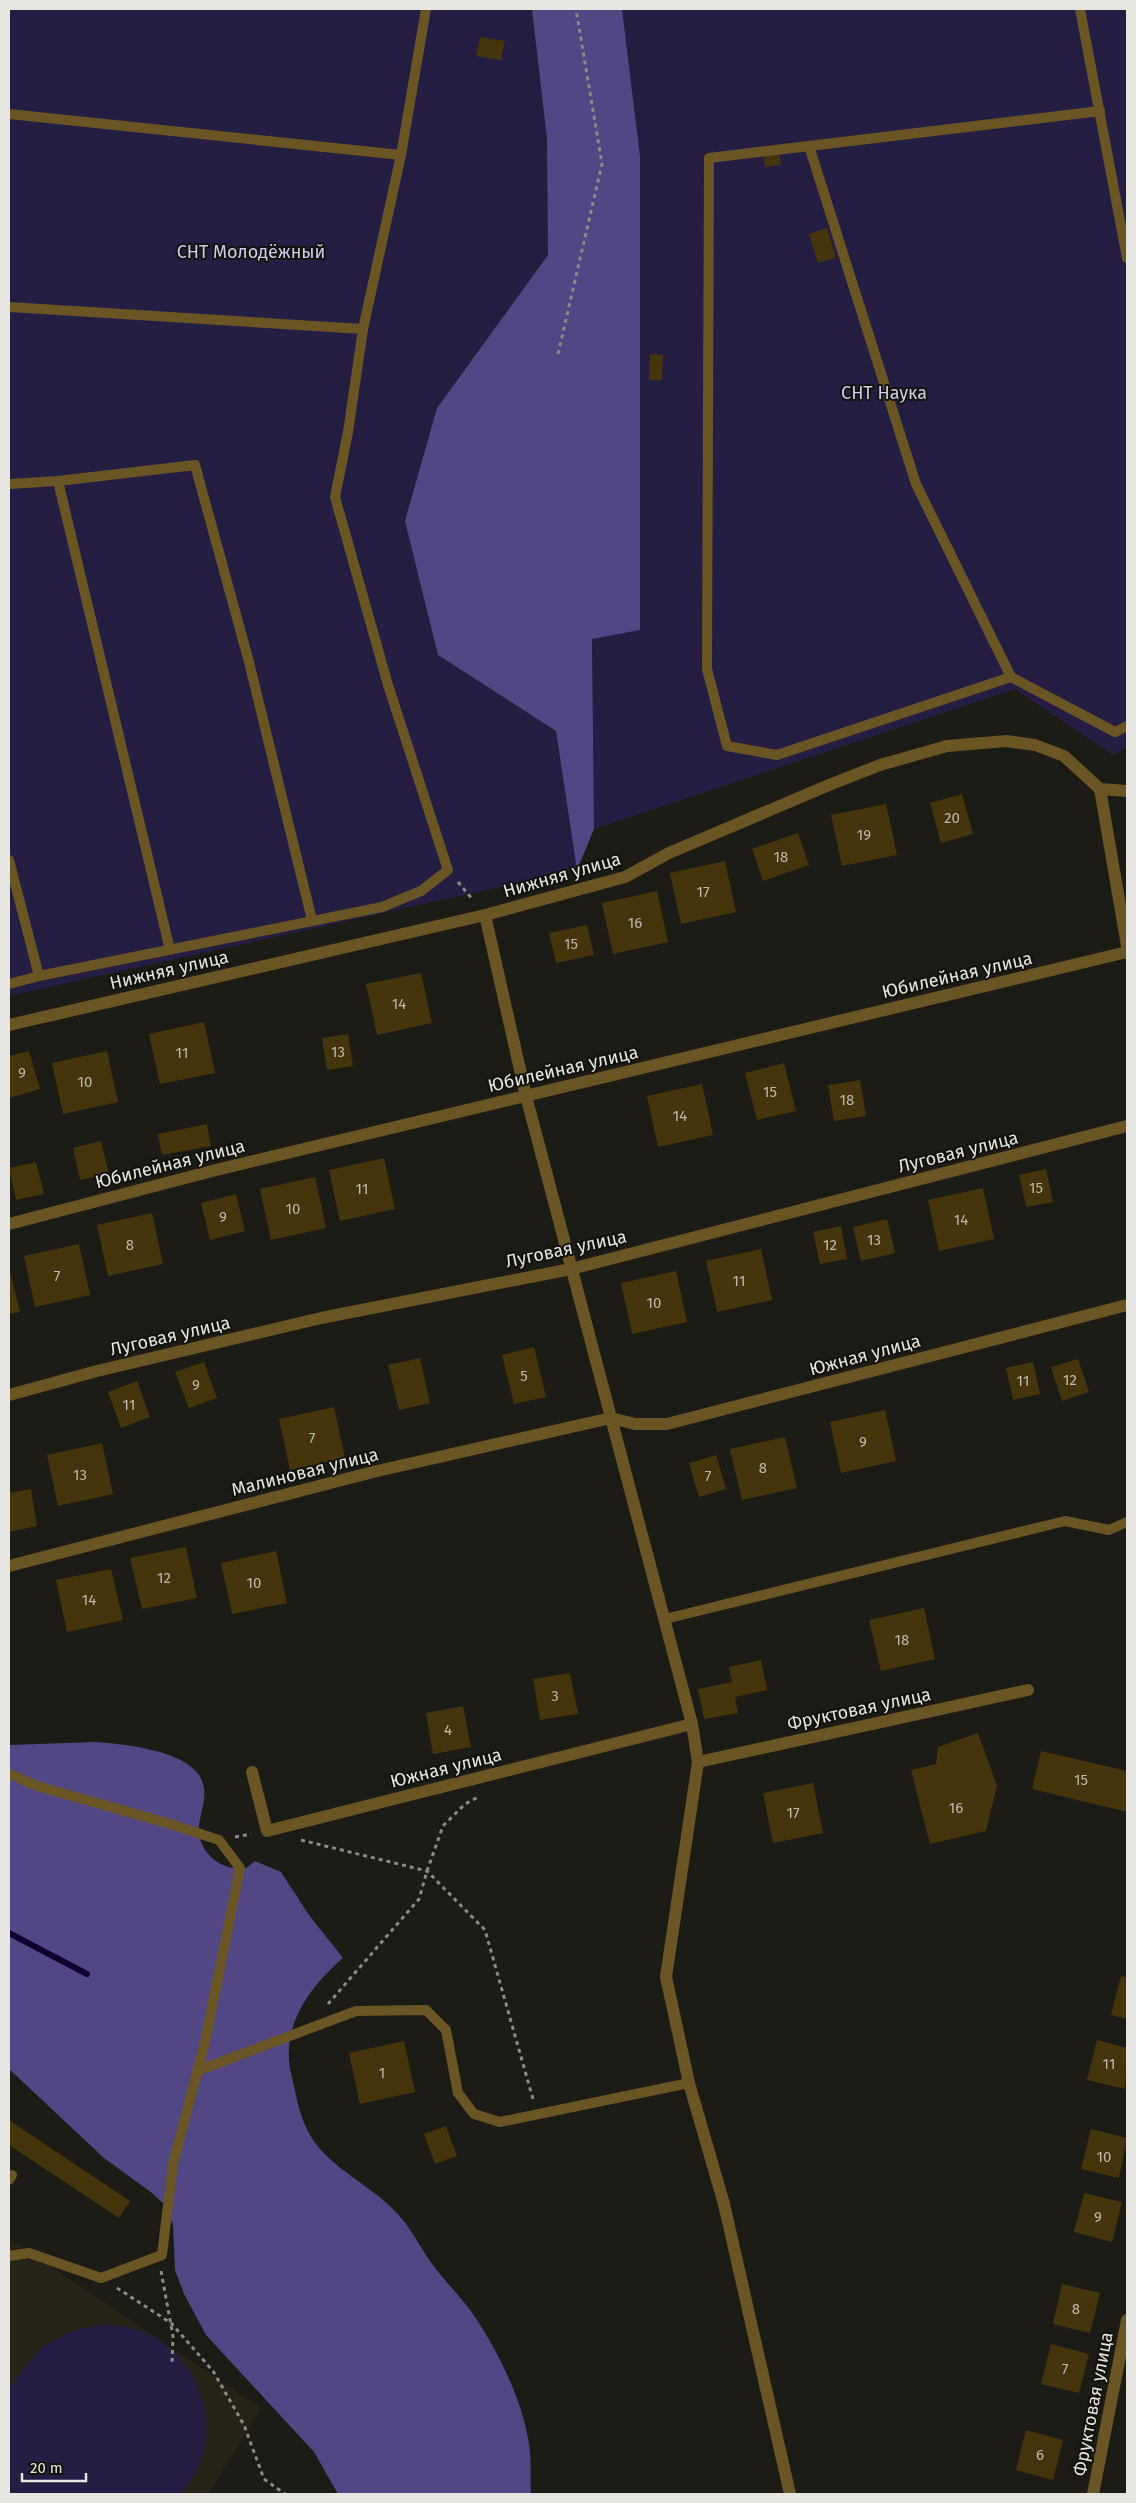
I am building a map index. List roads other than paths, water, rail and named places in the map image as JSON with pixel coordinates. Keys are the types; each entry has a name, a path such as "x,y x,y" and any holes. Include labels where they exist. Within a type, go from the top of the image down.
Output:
{"street":[{"name":"Нижняя улица","path":"9,1025 485,914 625,877 669,853 829,785 880,765 947,746 1006,741 1052,750 1075,764 1100,789"},
{"path":"1127,790 1100,789 1127,946"},
{"path":"485,914 526,1096 692,1724 698,1762 666,1978 689,2083 724,2204 790,2494"},
{"name":"Юбилейная улица","path":"9,1224 216,1170 1127,952"},
{"name":"Луговая улица","path":"9,1395 97,1371 321,1318 571,1269 1127,1126"},
{"name":"Южная улица","path":"611,1418 635,1424 667,1424 1127,1305"},
{"name":"Малиновая улица","path":"9,1566 373,1472 611,1418"},
{"name":"Фруктовая улица","path":"698,1762 1028,1690"},
{"name":"Южная улица","path":"252,1772 267,1831 692,1724"},
{"name":"Фруктовая улица","path":"1094,2494 1127,2320"}],"lane":[{"path":"9,984 39,976 382,907 421,891 448,870 388,685 335,497 348,432 363,329 401,154 426,9"},
{"path":"1080,9 1127,258"},
{"path":"1011,677 777,756 727,746 707,669 709,158 1100,111"},
{"path":"9,114 401,154"},
{"path":"808,146 916,484 1011,677 1115,732 1127,726"},
{"path":"9,307 363,329"},
{"path":"9,484 58,481 195,465 249,662 312,920"},
{"path":"58,481 170,950"},
{"path":"9,860 39,976"},
{"path":"664,1619 1065,1521 1109,1530 1127,1522"},
{"path":"9,1774 37,1786 167,1823 219,1840 240,1868 197,2070 173,2164 162,2255 101,2278 29,2253 9,2256"},
{"path":"197,2070 356,2011 426,2010 446,2030 458,2093 474,2114 500,2122 689,2083"}],"waterway":[{"path":"9,1933 87,1974"}],"park label":[{"name":"СНТ Молодёжный","path":"251,252"},
{"name":"СНТ Наука","path":"884,393"}]}
